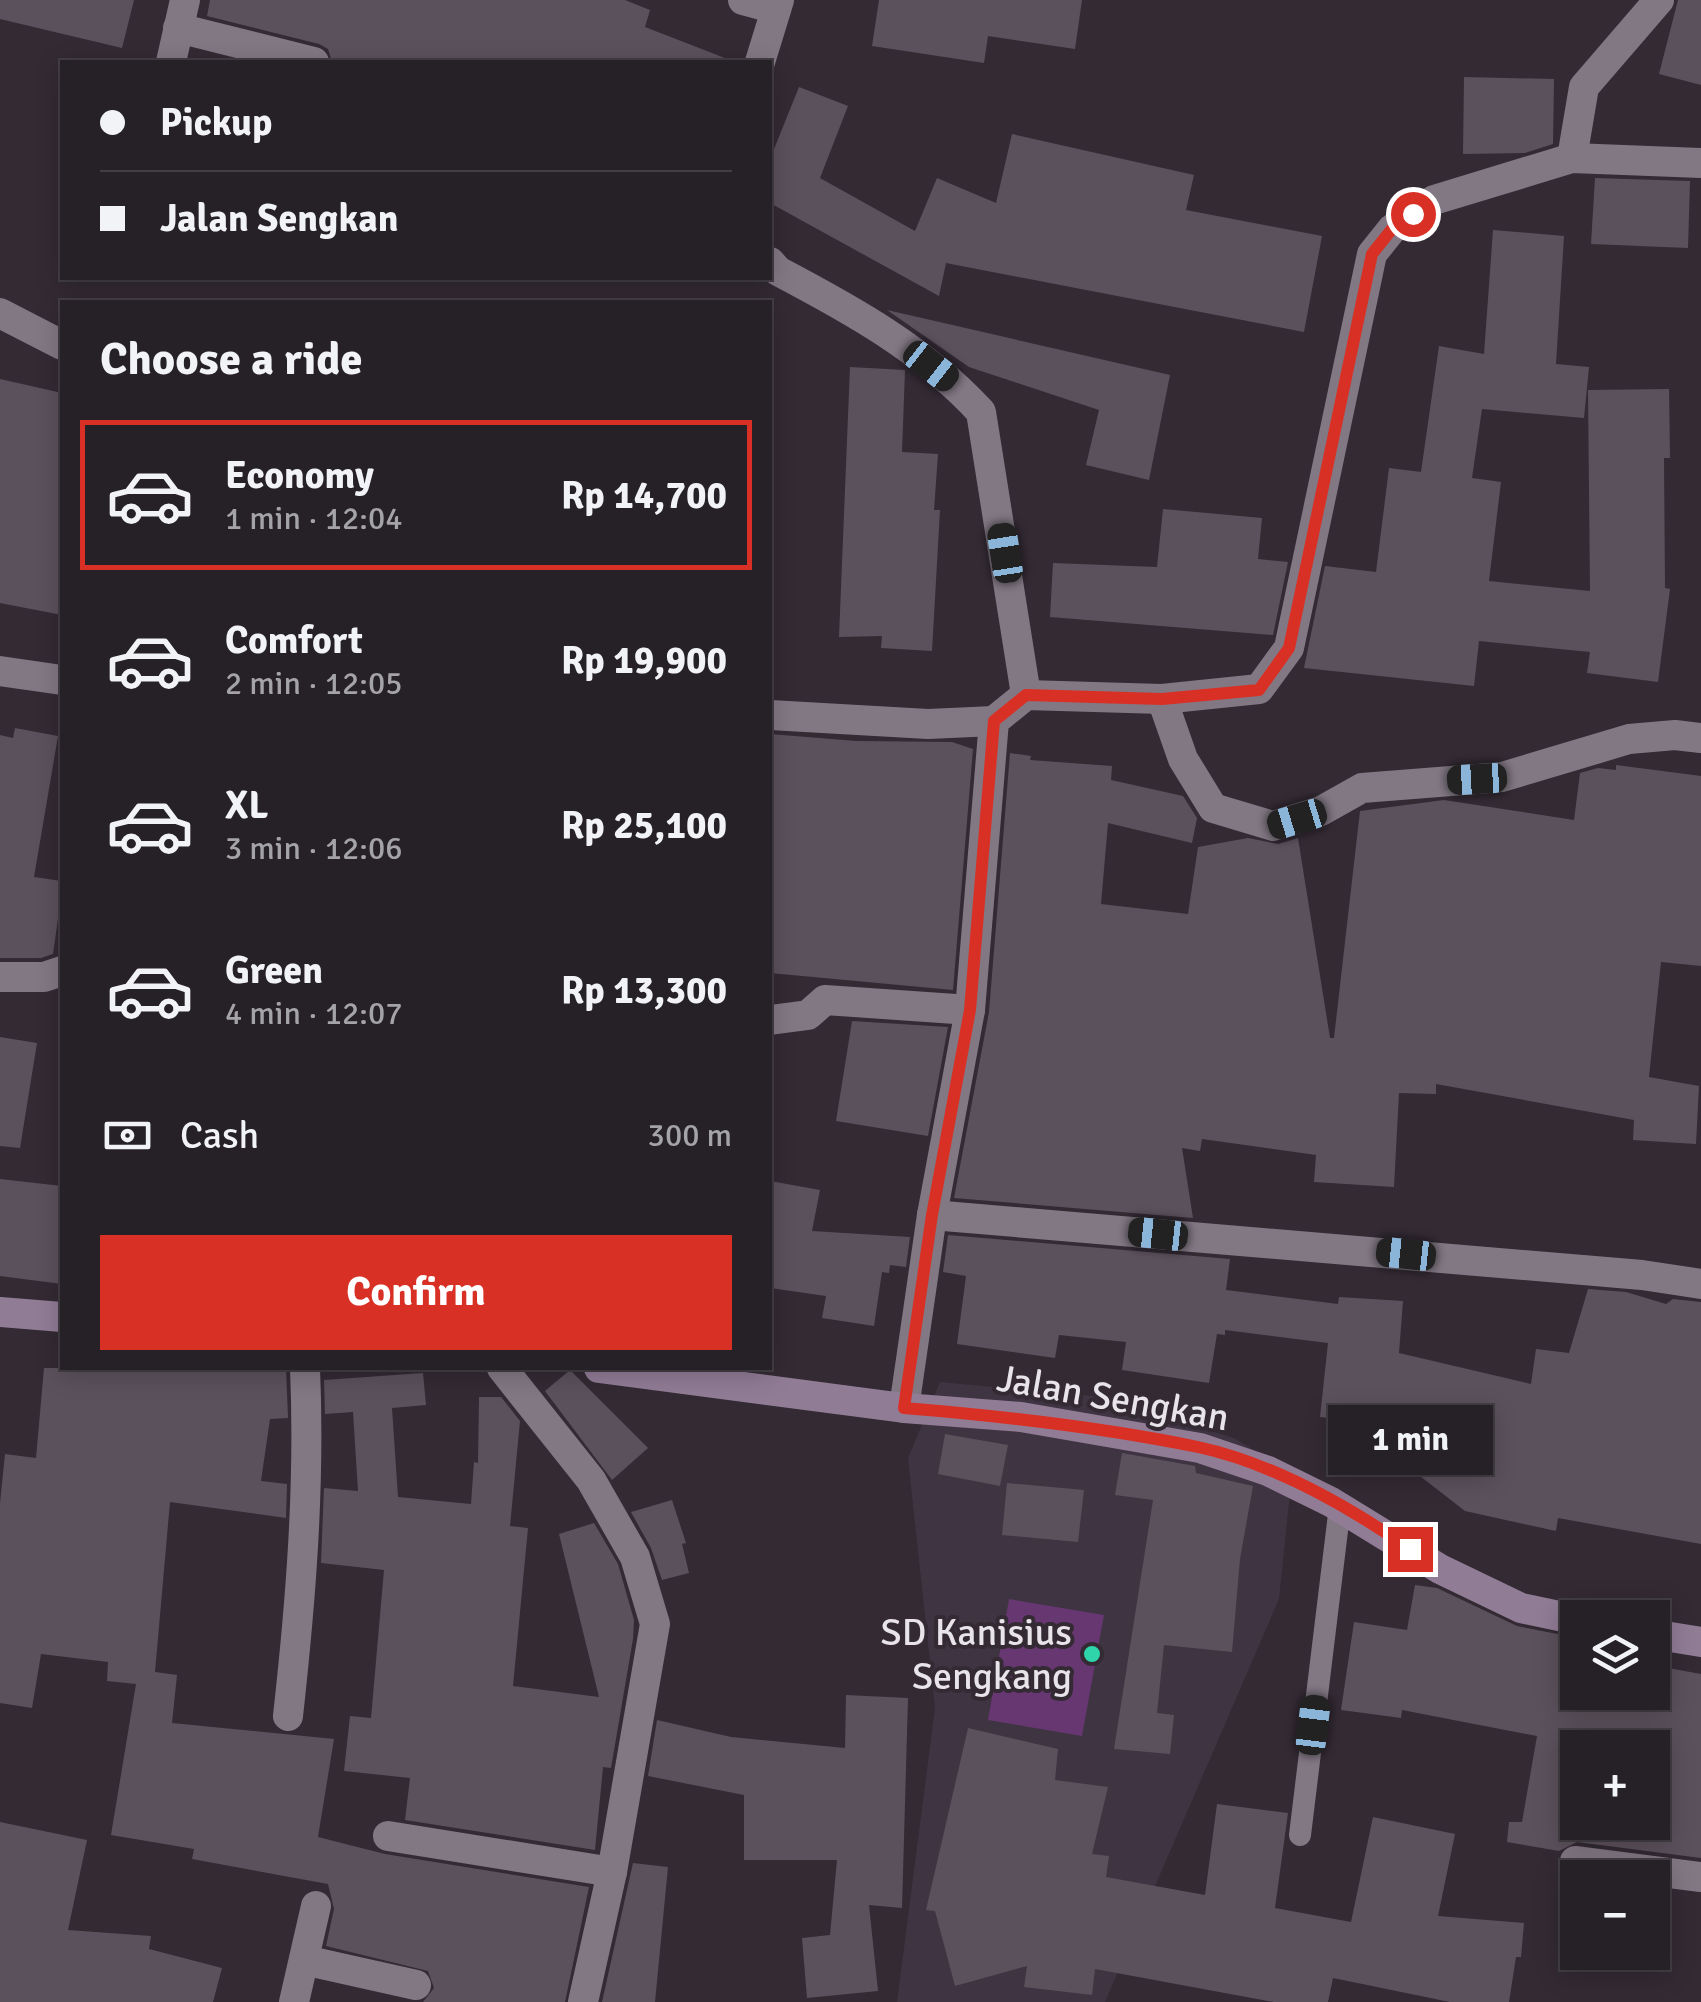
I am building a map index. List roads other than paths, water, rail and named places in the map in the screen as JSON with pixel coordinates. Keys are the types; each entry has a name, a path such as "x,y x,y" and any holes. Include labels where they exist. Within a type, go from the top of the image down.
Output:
{"main road":[{"path":"0,1312 60,1317"},
{"name":"Jalan Sengkan","path":"614,1370 904,1408 1021,1417 1200,1448 1268,1471 1340,1506 1440,1569 1504,1600 1560,1615"},
{"path":"1670,1637 1701,1642"}],"street":[{"path":"743,0 777,4 761,60"},
{"path":"1572,158 1584,88 1659,0"},
{"path":"172,60 182,14 308,60"},
{"path":"772,715 928,724 994,721 1026,695 1162,699 1259,690 1289,648 1372,254 1392,229 1434,200 1572,158 1701,162"},
{"path":"773,268 876,322 959,388 981,412 1026,695"},
{"path":"0,313 60,343"},
{"path":"0,672 60,680"},
{"path":"1162,699 1183,759 1214,808 1273,826 1321,812 1362,788 1502,777 1629,739 1675,735 1701,738"},
{"path":"904,1408 932,1215 970,1010 994,721"},
{"path":"0,978 44,978 60,972"},
{"path":"772,1020 808,1015 825,1000 970,1010"},
{"path":"932,1215 1642,1275 1701,1284"},
{"path":"288,1716 304,1578 309,1475 304,1370"},
{"path":"504,1370 591,1480 634,1557 654,1624 612,1872 583,2002"},
{"path":"388,1836 612,1872"},
{"path":"1670,1873 1701,1877"},
{"path":"294,2002 316,1906"},
{"path":"304,1960 416,1985"}],"lane":[{"path":"1300,1834 1340,1506"}],"place":[{"name":"SD Kanisius Sengkang","path":"1092,1654"}]}
